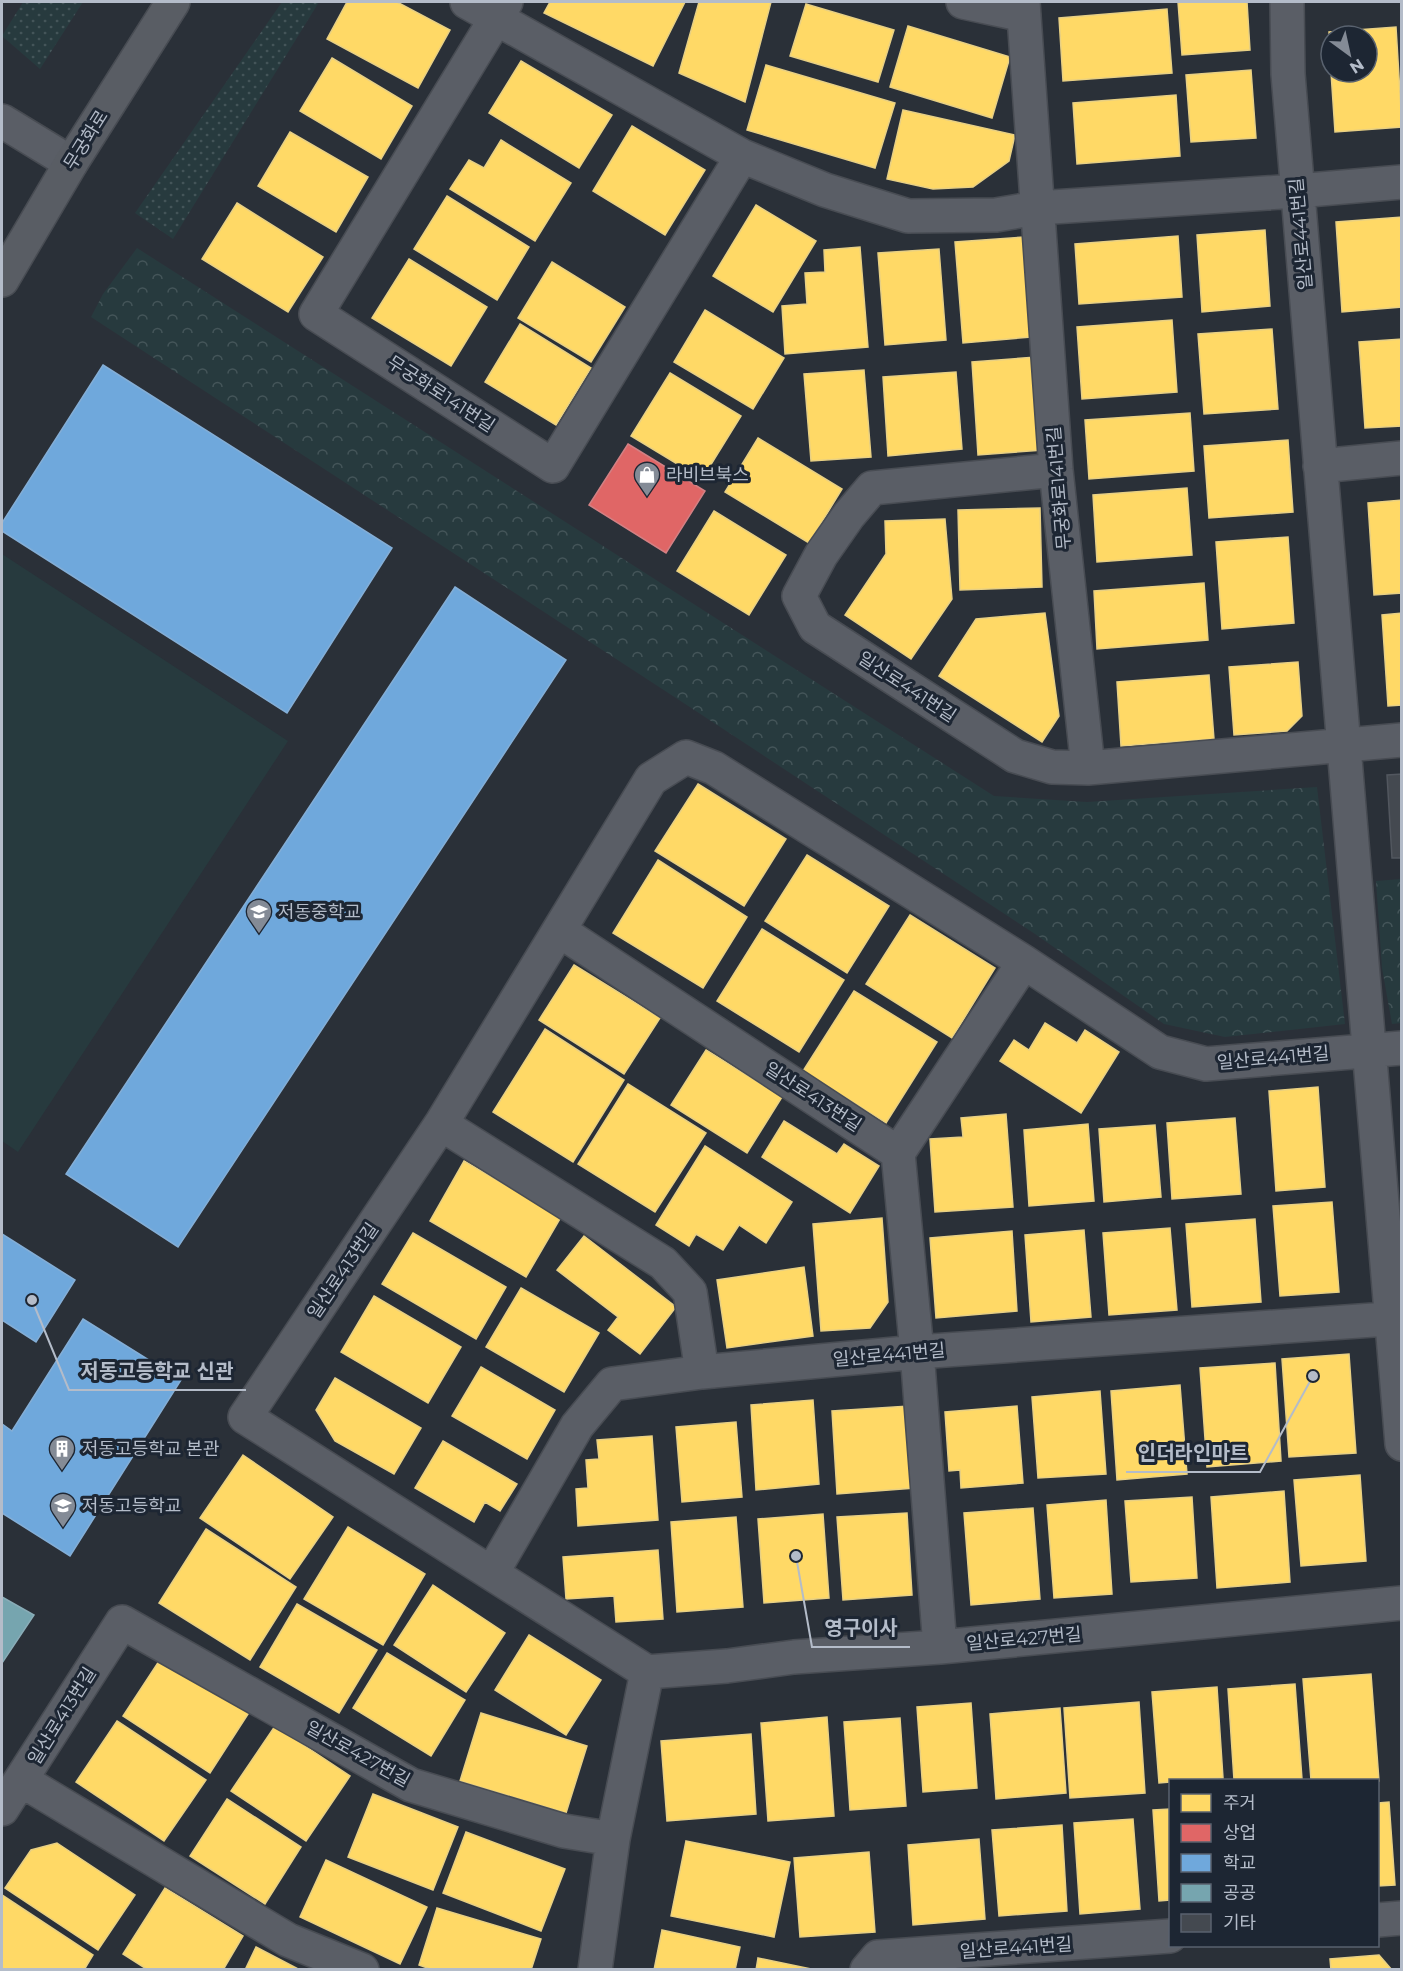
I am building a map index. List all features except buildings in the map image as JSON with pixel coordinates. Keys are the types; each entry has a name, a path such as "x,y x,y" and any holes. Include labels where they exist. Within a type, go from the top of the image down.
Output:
{"main road":[{"name":"무궁화로","path":"2,280 71,162 173,2"}],"street":[{"path":"467,2 502,10 742,156 825,190 908,216 996,215 1037,208 1401,182"},
{"path":"963,2 1024,8"},
{"name":"일산로441번길","path":"1287,2 1288,74 1320,466 1369,1050 1396,1319 1401,1444"},
{"name":"무궁화로141번길","path":"1024,8 1056,470 1088,768"},
{"name":"무궁화로141번길","path":"502,10 316,314 553,466 742,156"},
{"path":"2,121 71,162"},
{"path":"1320,466 1401,458"},
{"name":"일산로441번길","path":"1056,470 872,488 849,515 821,555 800,596 815,627 1015,756 1052,767 1088,768 1401,740"},
{"name":"일산로441번길","path":"687,757 714,768 1024,962 1160,1052 1206,1064 1401,1048"},
{"name":"일산로413번길","path":"492,1573 245,1418 441,1124 651,778 687,757"},
{"name":"일산로413번길","path":"560,931 898,1153"},
{"path":"940,1647 917,1352 898,1153 1024,962"},
{"path":"441,1124 663,1263 690,1292 702,1372"},
{"name":"일산로441번길","path":"492,1573 577,1426 612,1384 702,1372 917,1352 1396,1319"},
{"path":"492,1573 646,1672 613,1839 595,1970"},
{"name":"일산로427번길","path":"646,1672 1401,1604"},
{"name":"일산로413번길","path":"2,1809 122,1622"},
{"name":"일산로427번길","path":"122,1622 411,1785 564,1831 613,1839"},
{"path":"21,1780 288,1940 362,1970"},
{"path":"1379,1920 1401,1918"},
{"name":"일산로441번길","path":"867,1970 878,1957 1169,1936"}],"green space":[{"path":"23,2 83,2 40,69 2,36"},
{"path":"282,2 319,2 173,239 135,213"},
{"path":"137,248 994,796 1087,802 1317,787 1345,1024 1225,1037 1164,1024 1035,934 91,317 103,294"},
{"path":"2,554 288,741 18,1152 2,1141"},
{"path":"1401,879 1401,1023 1392,1024 1382,968 1376,881"}],"place":[{"name":"라비브북스","path":"647,498"},
{"name":"저동중학교","path":"259,935"},
{"name":"저동고등학교 신관","path":"32,1300"},
{"name":"인더라인마트","path":"1313,1376"},
{"name":"저동고등학교 본관","path":"62,1472"},
{"name":"저동고등학교","path":"63,1529"},
{"name":"영구이사","path":"796,1556"}]}
